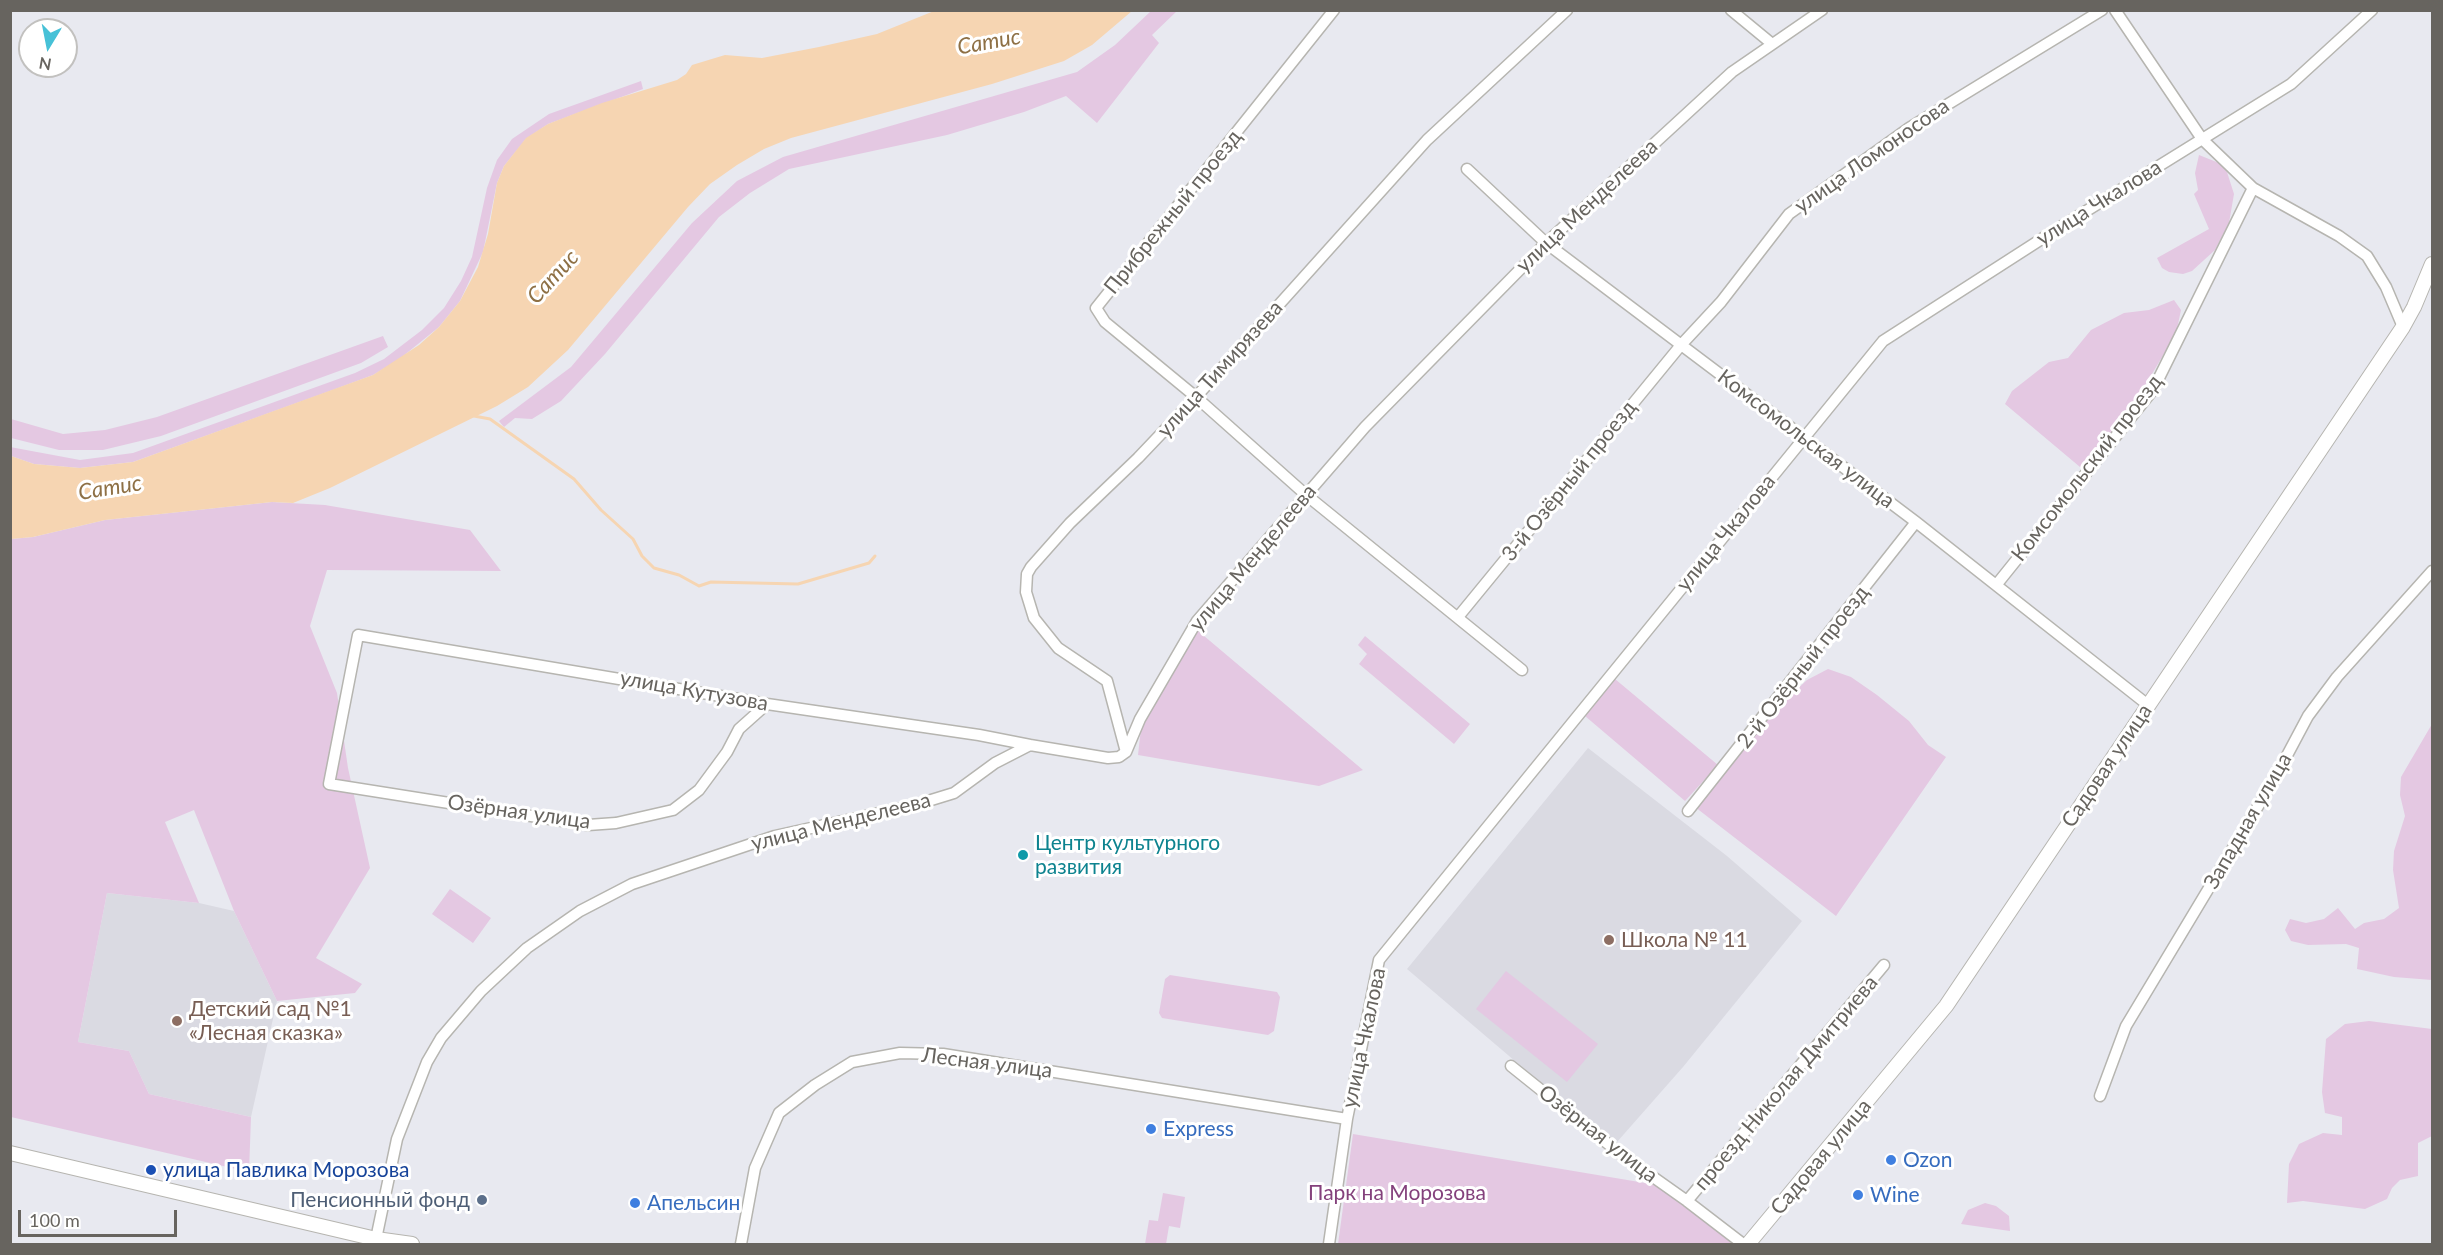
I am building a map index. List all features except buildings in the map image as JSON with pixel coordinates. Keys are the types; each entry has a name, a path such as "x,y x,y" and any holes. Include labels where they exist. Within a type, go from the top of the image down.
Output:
{"street":[{"name":"Прибрежный проезд","path":"1196,397 1105,322 1096,308 1334,10"},
{"name":"улица Тимирязева","path":"1126,752 1107,681 1058,648 1034,618 1028,605 1027,574 1070,523 1138,458 1196,397 1427,140 1567,10"},
{"path":"1731,10 1771,43"},
{"name":"улица Менделеева","path":"1126,752 1140,719 1197,621 1305,494 1430,358 1546,243 1732,72 1822,10"},
{"name":"улица Ломоносова","path":"1681,345 1721,302 1789,214 1909,128 2102,10"},
{"path":"2115,10 2202,139 2253,188 2339,236 2367,256 2386,287 2403,327"},
{"name":"улица Чкалова","path":"1329,1245 1347,1119 1379,960 1883,341 2291,84 2372,10"},
{"name":"Комсомольская улица","path":"1467,169 1546,243 1997,584 2148,705"},
{"name":"Комсомольский проезд","path":"1997,584 2153,390 2253,188"},
{"name":"Садовая улица","path":"1748,1245 1947,1005 2403,327 2415,308 2433,264"},
{"name":"3-й Озёрный проезд","path":"1458,617 1681,345"},
{"path":"1196,397 1305,494 1522,670"},
{"name":"2-й Озёрный проезд","path":"1688,811 1916,522"},
{"name":"Западная улица","path":"2100,1096 2126,1026 2275,778 2308,716 2337,678 2433,571"},
{"name":"улица Кутузова","path":"329,784 358,635 767,704 979,735 1030,745"},
{"name":"Озёрная улица","path":"329,784 588,825 616,823 673,810 699,790 727,752 740,729 767,704"},
{"path":"1030,745 1108,758 1119,757 1126,752"},
{"name":"улица Менделеева","path":"376,1242 397,1139 427,1062 441,1038 481,991 526,948 580,911 632,884 775,836 915,805 954,793 995,763 1030,745"},
{"name":"проезд Николая Дмитриева","path":"1687,1201 1884,965"},
{"name":"Лесная улица","path":"741,1245 755,1168 779,1113 846,1064 900,1053 944,1054 1347,1119"},
{"name":"Озёрная улица","path":"1511,1066 1622,1155 1687,1201 1743,1245"},
{"path":"10,1153 376,1242 412,1245"}],"shaded area":[{"name":"Школа № 11","path":"1588,748 1727,856 1802,921 1683,1067 1617,1142 1556,1096 1407,969"},
{"name":"Детский сад №1 «Лесная сказка»","path":"107,893 199,903 234,911 277,1001 251,1117 149,1094 129,1051 78,1042"}],"green space":[{"path":"1151,11 1177,11 1152,35 1159,43 1097,123 1066,96 1024,112 947,135 789,169 750,193 719,217 605,354 561,401 532,419 515,418 504,427 499,421 571,367 692,223 737,181 783,157 1077,72 1115,45"},
{"path":"641,81 643,89 548,124 526,139 504,166 497,183 483,252 460,301 439,327 397,361 373,375 133,462 80,468 34,464 11,456 10,447 80,460 133,453 355,373 384,359 422,330 444,308 461,281 472,257 487,188 497,160 512,139 549,114"},
{"path":"2199,155 2219,163 2227,172 2234,194 2229,223 2215,250 2192,271 2183,274 2169,272 2162,268 2157,258 2209,229 2194,194 2198,190 2195,173"},
{"path":"2174,300 2181,310 2177,329 2165,352 2136,401 2106,440 2080,467 2005,404 2012,391 2049,362 2068,358 2091,330 2124,313 2149,310"},
{"path":"383,336 388,347 361,363 161,436 103,450 59,450 11,438 11,419 63,434 105,430 157,417"},
{"path":"272,502 325,505 470,530 501,571 327,570 310,626 337,693 348,768 370,868 316,958 362,984 355,993 277,1001 234,911 194,810 165,822 199,903 107,893 78,1042 129,1051 149,1094 251,1117 249,1172 11,1117 11,539 33,537 105,520"},
{"path":"1197,630 1363,770 1319,786 1138,755 1142,719"},
{"path":"1365,636 1470,724 1454,744 1359,664 1367,654 1358,645"},
{"path":"1828,669 1851,677 1877,695 1909,721 1928,745 1946,757 1836,916 1695,807 1777,708 1807,680"},
{"path":"1615,679 1718,765 1685,801 1585,716"},
{"path":"2432,724 2432,980 2394,977 2357,969 2359,948 2346,944 2308,945 2291,941 2285,930 2290,919 2306,923 2324,919 2338,908 2355,929 2364,923 2384,919 2399,908 2393,870 2394,851 2405,816 2400,795 2401,777"},
{"path":"450,889 491,918 473,943 432,914"},
{"path":"1506,971 1598,1044 1567,1082 1476,1009"},
{"path":"1170,975 1277,992 1280,997 1274,1031 1268,1035 1162,1018 1159,1013 1165,979"},
{"path":"2369,1021 2432,1029 2432,1136 2418,1143 2418,1176 2400,1180 2392,1188 2387,1199 2365,1209 2303,1201 2287,1203 2289,1164 2299,1144 2323,1133 2342,1135 2342,1117 2325,1113 2322,1092 2326,1039 2345,1024"},
{"name":"Парк на Морозова","path":"1353,1134 1675,1188 1731,1242 1729,1244 1338,1244"},
{"path":"1163,1193 1185,1197 1180,1228 1169,1226 1166,1244 1145,1244 1149,1220 1158,1221"},
{"path":"1985,1203 1996,1206 2009,1216 2010,1231 1961,1224 1968,1210"}],"water":[{"name":"Сатис","path":"934,11 1132,11 1092,45 1064,61 992,84 791,138 764,149 737,165 710,184 688,207 568,350 528,387 497,406 330,488 293,503 272,502 105,520 33,537 11,539 11,456 34,464 80,468 133,462 373,375 419,345 439,327 460,301 478,267 488,234 497,183 504,166 526,138 548,124 602,103 677,80 686,74 692,65 725,55 762,58 819,47 877,34"}],"waterway":[{"path":"474,416 490,419 574,479 601,510 633,539 642,556 654,568 679,575 699,586 711,582 798,584 869,563 875,556"}],"place":[{"name":"Центр культурного развития","path":"1023,855"},
{"name":"Школа № 11","path":"1609,940"},
{"name":"Детский сад №1 «Лесная сказка»","path":"177,1021"},
{"name":"Express","path":"1151,1129"},
{"name":"Ozon","path":"1891,1160"},
{"name":"улица Павлика Морозова","path":"151,1170"},
{"name":"Wine","path":"1858,1195"},
{"name":"Пенсионный фонд","path":"482,1200"},
{"name":"Апельсин","path":"635,1203"}]}
